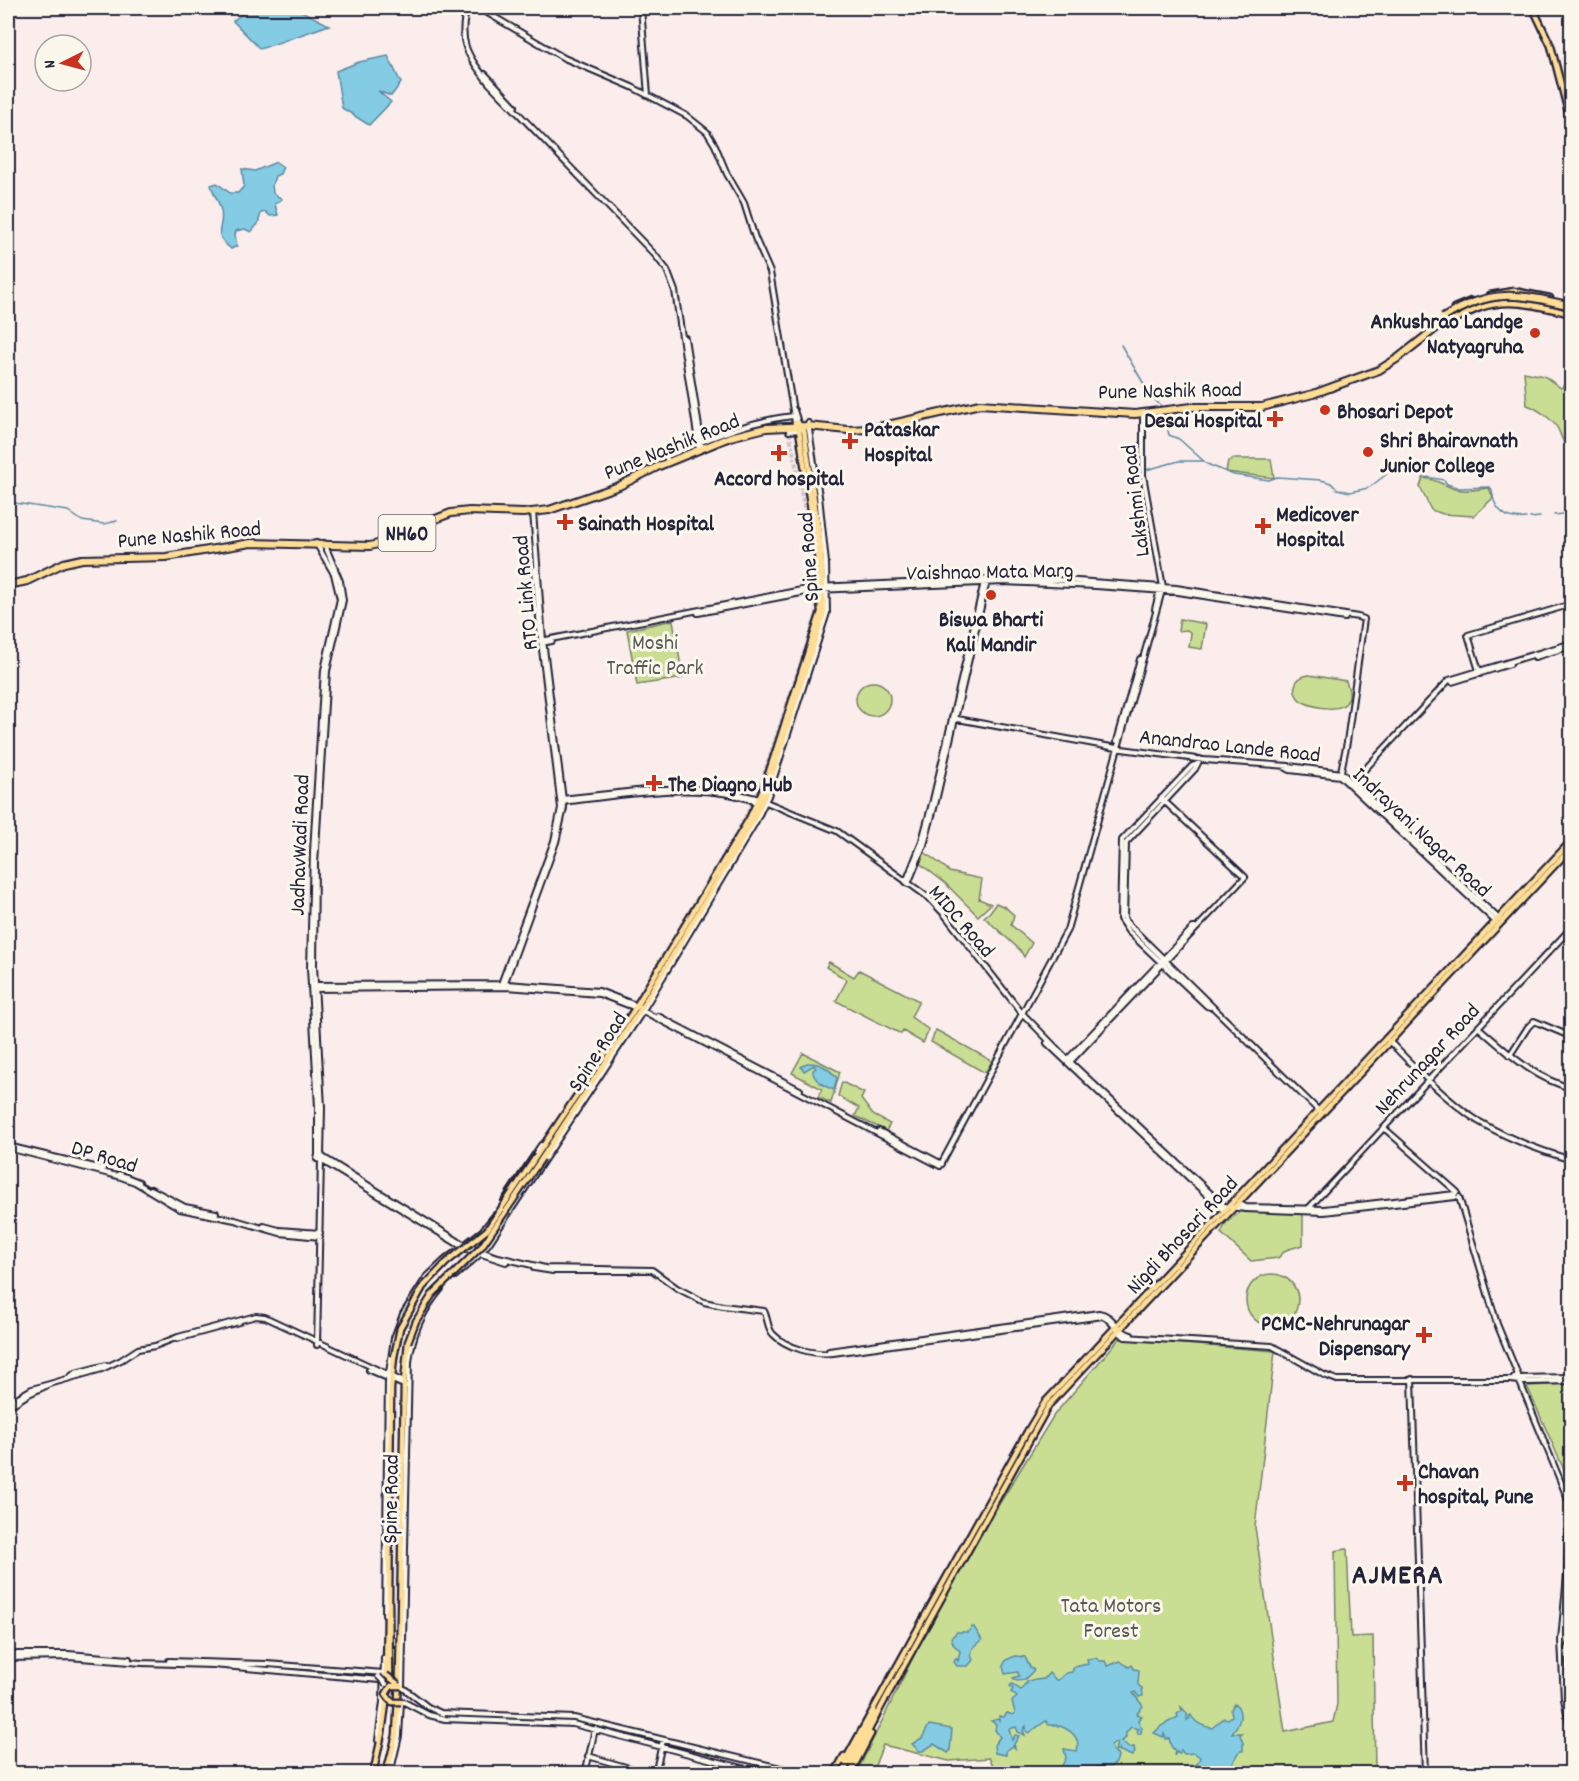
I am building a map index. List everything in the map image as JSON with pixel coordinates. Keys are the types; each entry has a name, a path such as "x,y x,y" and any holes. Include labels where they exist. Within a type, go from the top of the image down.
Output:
{"highway":[{"name":"NH60","path":"1442,320 1462,306 1484,298 1508,295 1523,295 1572,306"},
{"name":"Pune Nashik Road","path":"321,544 369,543 384,540 431,517 455,509 527,510 556,506 627,479 700,445 751,428 801,425 848,430 870,429 980,404 1143,412 1192,407 1254,408 1297,399 1379,370 1398,358 1442,320"},
{"name":"Pune Nashik Road","path":"1143,412 1190,404 1258,405 1303,394 1385,364 1442,320"},
{"name":"Pune Nashik Road","path":"8,584 57,563 78,557 173,553 256,540 364,546 383,544 451,513 533,512 558,508 630,481 659,466 738,434 766,428 801,425"}],"main road":[{"path":"1533,8 1548,36 1568,100 1572,127"},
{"path":"1442,320 1442,316 1461,304 1483,296 1509,291 1558,300 1572,306"},
{"path":"1556,310 1558,300"},
{"path":"1435,328 1479,308 1495,304 1523,303 1572,314"},
{"name":"Spine Road","path":"546,1147 640,1008 739,845 761,802 823,620 821,549 801,425"},
{"name":"Nigdi Bhosari Road","path":"1499,922 1572,840"},
{"name":"Nigdi Bhosari Road","path":"842,1773 1039,1412 1052,1395 1118,1329 1572,847"},
{"path":"406,1384 408,1342 432,1294 482,1246 546,1147"},
{"path":"390,1379 397,1338 403,1322 423,1287 447,1262 484,1233 540,1156"},
{"name":"Spine Road","path":"374,1773 390,1675 390,1379"},
{"name":"Spine Road","path":"389,1772 396,1735 399,1679 406,1384"},
{"path":"374,1773 385,1734 388,1699 385,1674 389,1601"},
{"path":"385,1674 401,1686"},
{"path":"386,1693 391,1686 401,1686"},
{"path":"844,1762 883,1698"},
{"path":"834,1773 875,1701 883,1698"},
{"name":"Nigdi Bhosari Road","path":"883,1698 883,1704"},
{"path":"388,1699 393,1703 401,1702"},
{"path":"851,1764 883,1704"},
{"path":"850,1773 883,1712 883,1704"}],"street":[{"path":"468,8 462,29 464,44 469,56 491,83 661,262 673,281 682,323 700,445"},
{"path":"479,8 564,58 687,116 703,128 716,145 724,168 741,197 770,272 793,409 801,425 789,431"},
{"path":"641,8 648,96"},
{"name":"Spine Road","path":"793,409 801,425"},
{"name":"Lakshmi Road","path":"1143,412 1143,475 1162,588"},
{"name":"RTO Link Road","path":"502,986 554,841 560,821 562,801 542,642 533,512"},
{"name":"JadhavWadi Road","path":"317,1344 320,1158 313,987 315,858 328,662 343,600 340,581 321,544"},
{"path":"907,883 923,837 986,581"},
{"name":"Vaishnao Mata Marg","path":"542,642 822,589 986,581 1162,588 1362,619"},
{"path":"313,987 502,986 598,994 640,1008 940,1164 1068,928 1162,588"},
{"path":"1479,672 1468,635 1572,604"},
{"name":"Anandrao Lande Road","path":"954,717 1199,762 1285,767 1341,774 1362,619"},
{"path":"1351,783 1446,682 1572,644"},
{"path":"1199,762 1196,769 1162,800 1126,843 1124,917 1127,927 1207,1006 1211,1007 1321,1112"},
{"name":"Indrayani Nagar Road","path":"1341,774 1499,922"},
{"name":"MIDC Road","path":"562,801 656,792 724,793 761,802 832,831 907,883 944,916 1021,1014 1144,1134"},
{"path":"1068,1062 1192,928 1195,928 1245,877 1162,800"},
{"name":"Nehrunagar Road","path":"1306,1210 1572,927"},
{"path":"1510,1055 1534,1021 1569,1036 1572,1022"},
{"path":"1478,1027 1510,1055 1545,1079 1572,1088"},
{"path":"1388,1040 1428,1080 1478,1120 1548,1153 1572,1160"},
{"path":"1384,1128 1448,1185 1456,1195 1497,1324 1569,1502 1562,1645 1564,1699 1572,1737"},
{"path":"1144,1134 1219,1203 1246,1207 1306,1210 1456,1195"},
{"path":"1144,1134 1226,1213"},
{"name":"DP Road","path":"8,1147 133,1178 189,1209 280,1233 318,1235"},
{"name":"Spine Road","path":"385,1674 386,1512 390,1379 394,1338 403,1314 426,1278 490,1221 546,1147"},
{"name":"Spine Road","path":"406,1373 414,1333 433,1299 454,1276 481,1253 546,1147"},
{"path":"320,1158 463,1245 481,1253 545,1268 655,1271 677,1288 694,1297 723,1306 763,1311 766,1313 771,1332 776,1336 798,1348 822,1353 1106,1317 1128,1335 1275,1347 1337,1380 1572,1379"},
{"path":"8,1405 49,1384 102,1369 121,1360 134,1350 255,1316 265,1317 390,1379 406,1384"},
{"path":"1411,1379 1413,1489 1424,1696 1425,1773"},
{"path":"1519,1379 1561,1474 1572,1506"},
{"name":"Spine Road","path":"401,1686 406,1384"},
{"path":"1562,1645 1569,1594 1572,1518"},
{"path":"9,1656 176,1662 385,1674"},
{"path":"215,1664 378,1676 385,1674"},
{"path":"215,1664 378,1678 385,1683"},
{"path":"378,1676 385,1683"},
{"name":"Spine Road","path":"381,1733 385,1683"},
{"path":"401,1686 420,1702 441,1713 572,1717 798,1773"},
{"path":"401,1702 409,1703 434,1717 445,1719 569,1723 776,1773"},
{"name":"Spine Road","path":"389,1772 398,1740 401,1702"},
{"path":"585,1773 595,1728"},
{"path":"655,1773 663,1740"},
{"path":"588,1756 650,1773"},
{"path":"756,1763 805,1773"},
{"path":"752,1768 766,1773"}],"green space":[{"path":"1524,372 1544,376 1561,388 1571,378 1571,450 1564,443 1552,422 1527,405"},
{"path":"1232,459 1271,459 1274,478 1226,472 1228,461"},
{"path":"1423,478 1459,490 1489,488 1493,498 1474,516 1443,514 1431,510 1420,487"},
{"path":"1180,619 1206,624 1202,649 1189,647 1191,633 1187,630 1178,631"},
{"name":"Moshi Traffic Park","path":"673,620 683,678 637,685 627,630"},
{"path":"1309,675 1346,681 1349,689 1347,702 1336,708 1329,708 1313,706 1301,701 1296,693 1295,685 1300,678"},
{"path":"873,682 885,687 890,699 885,711 873,716 861,711 856,699 861,687"},
{"path":"923,851 949,872 982,879 979,899 991,904 978,916 945,883 918,862"},
{"path":"996,903 1014,915 1011,925 1032,943 1024,957 1020,950 984,917"},
{"path":"829,962 854,977 859,970 919,1001 911,1017 929,1030 923,1043 903,1031 901,1034 836,1001 847,980 826,967"},
{"path":"936,1030 992,1061 985,1073 931,1042"},
{"path":"803,1053 840,1072 831,1103 818,1097 822,1089 792,1073"},
{"path":"842,1082 864,1093 861,1099 873,1115 890,1124 886,1131 855,1116 859,1108 838,1096"},
{"path":"1241,1211 1303,1214 1303,1245 1286,1250 1278,1258 1251,1261 1221,1233 1226,1223"},
{"path":"1267,1274 1277,1274 1286,1278 1294,1286 1298,1300 1294,1314 1286,1322 1277,1326 1267,1326 1258,1322 1250,1314 1246,1305 1246,1295 1250,1286 1258,1278"},
{"name":"Tata Motors Forest","path":"1119,1339 1275,1351 1255,1527 1285,1732 1333,1722 1337,1704 1335,1551 1347,1549 1351,1637 1373,1636 1375,1773 1005,1773 996,1770 989,1758 949,1761 883,1745 872,1773 856,1774 926,1631 976,1542 1054,1415"},
{"path":"1572,1384 1571,1486 1527,1386"}],"water":[{"path":"249,8 296,8 329,25 260,49 233,21"},
{"path":"388,56 401,83 391,96 378,91 391,102 369,125 342,108 336,71 359,62"},
{"path":"276,162 283,167 280,174 275,176 272,185 273,193 282,199 275,204 278,215 270,216 266,212 261,213 258,224 251,232 245,229 236,231 237,246 231,249 221,238 221,211 211,185 217,183 230,193 238,193 244,186 242,169 255,171"},
{"path":"807,1063 821,1065 837,1078 834,1090 817,1080 813,1074 816,1068 814,1065 804,1071 801,1067"},
{"path":"972,1627 982,1640 973,1648 971,1655 973,1660 968,1666 957,1666 954,1662 956,1658 958,1661 960,1651 951,1638 957,1632 968,1632"},
{"path":"1015,1656 1025,1657 1034,1670 1024,1680 1017,1681 1013,1678 1019,1676 1018,1672 1005,1674 1003,1666 1006,1660"},
{"path":"1096,1658 1105,1661 1108,1666 1120,1661 1139,1670 1138,1685 1142,1688 1143,1696 1139,1697 1135,1692 1133,1693 1143,1706 1137,1714 1142,1716 1138,1720 1142,1728 1141,1733 1138,1734 1139,1729 1131,1727 1126,1733 1126,1738 1121,1741 1129,1748 1134,1747 1135,1752 1132,1756 1120,1751 1119,1748 1118,1751 1115,1750 1117,1743 1115,1743 1111,1746 1118,1756 1116,1763 1110,1767 1097,1766 1092,1773 1084,1773 1076,1768 1071,1773 1066,1770 1066,1773 1061,1773 1060,1769 1066,1758 1064,1749 1077,1751 1077,1740 1066,1729 1049,1725 1046,1721 1029,1733 1026,1731 1026,1726 1023,1730 1025,1735 1018,1732 1016,1727 1009,1729 1012,1740 1015,1735 1019,1736 1014,1744 1015,1748 1013,1746 1006,1751 1006,1755 995,1753 994,1745 1000,1737 995,1730 996,1724 991,1721 998,1719 1000,1722 999,1716 1004,1717 1007,1713 1013,1715 1015,1713 1012,1701 1017,1697 1011,1692 1012,1684 1021,1690 1027,1681 1044,1679 1049,1673 1058,1680 1066,1673 1072,1672 1074,1667 1088,1664 1087,1659"},
{"path":"1234,1704 1239,1709 1240,1716 1239,1723 1232,1733 1242,1733 1240,1735 1243,1751 1240,1751 1227,1773 1213,1773 1206,1767 1194,1766 1200,1757 1194,1753 1184,1754 1181,1750 1179,1754 1177,1751 1174,1756 1175,1751 1169,1738 1166,1739 1164,1734 1163,1737 1154,1733 1161,1726 1178,1717 1177,1714 1182,1711 1181,1707 1187,1713 1187,1720 1191,1715 1195,1721 1212,1728 1224,1718 1228,1719 1232,1716 1231,1710"},
{"path":"929,1725 952,1729 948,1753 934,1744 919,1751 912,1744 922,1738"}],"waterway":[{"path":"1121,345 1151,396 1163,408"},
{"path":"1164,413 1169,435 1179,439 1207,464 1234,475 1269,480 1277,477 1321,480 1331,483 1337,489 1350,492 1368,488"},
{"path":"1146,470 1179,461 1203,461"},
{"path":"1370,487 1397,466 1415,471"},
{"path":"1418,472 1426,477 1444,480 1447,484 1459,488 1490,487 1494,501 1503,513 1511,517 1526,518"},
{"path":"8,502 68,511 82,521 104,524 117,521"},
{"path":"1554,515 1572,513"},
{"path":"1530,518 1540,517"}],"tunnel":[{"path":"622,1024 738,831 758,792 817,614 813,552 789,431"},
{"path":"838,1774 844,1762"},
{"path":"846,1774 851,1764"}],"place":[{"name":"Ankushrao Landge Natyagruha","path":"1535,333"},
{"name":"Bhosari Depot","path":"1325,410"},
{"name":"Desai Hospital","path":"1275,419"},
{"name":"Pataskar Hospital","path":"850,441"},
{"name":"Shri Bhairavnath Junior College","path":"1368,452"},
{"name":"Accord hospital","path":"779,453"},
{"name":"Sainath Hospital","path":"565,522"},
{"name":"Medicover Hospital","path":"1263,526"},
{"name":"Biswa Bharti Kali Mandir","path":"991,595"},
{"name":"The Diagno Hub","path":"654,783"},
{"name":"PCMC-Nehrunagar Dispensary","path":"1424,1335"},
{"name":"Chavan hospital, Pune","path":"1405,1483"}],"district":[{"name":"AJMERA","path":"1398,1573"}]}
